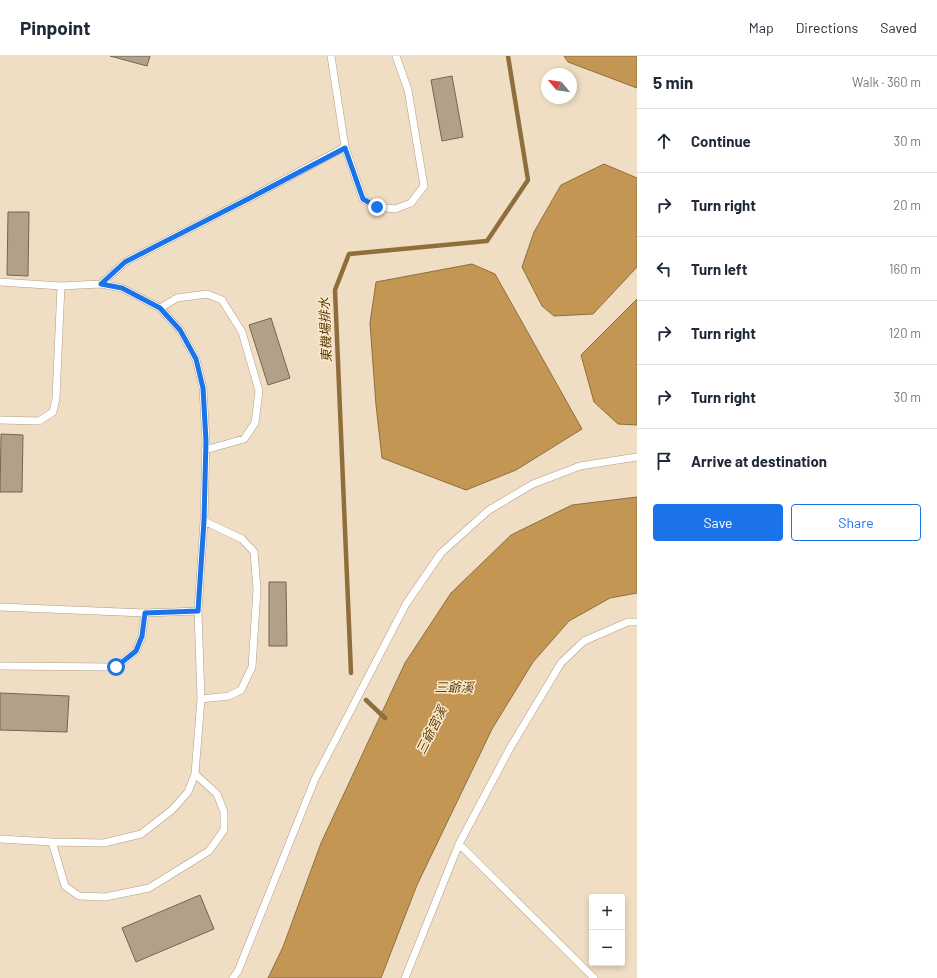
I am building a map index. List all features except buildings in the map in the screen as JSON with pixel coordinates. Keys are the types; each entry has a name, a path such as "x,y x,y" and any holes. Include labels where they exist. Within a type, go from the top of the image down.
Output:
{"lane":[{"path":"331,56 345,148 363,199 377,207 395,208 411,202 424,186 408,90 396,56"},
{"path":"101,284 125,262 345,148"},
{"path":"0,282 61,286 101,284 122,288 160,308 180,330 196,359 203,388 205,450 204,521 198,611 200,699 195,774 188,792 172,810 142,834 104,843 0,839"},
{"path":"0,420 39,421 53,412 56,398 61,286"},
{"path":"160,308 177,298 207,294 222,300 242,332 259,391 255,422 244,439 205,450"},
{"path":"233,978 238,971 315,779 406,604 441,553 489,510 533,484 580,466 637,456"},
{"path":"200,699 229,696 241,690 252,667 257,589 254,552 242,539 204,521"},
{"path":"0,607 145,613 198,611"},
{"path":"0,666 116,667 136,651 142,636 145,613"},
{"path":"405,978 459,844 510,748 561,663 584,641 628,622 637,622"},
{"path":"52,842 65,886 79,896 105,897 149,888 209,851 224,830 224,812 217,794 195,774"},
{"path":"459,844 594,978"}],"water":[{"path":"564,56 637,56 637,88 568,62"},
{"path":"604,164 637,178 637,267 593,314 554,316 542,306 522,267 534,232 561,185"},
{"path":"472,264 495,274 582,429 516,470 466,490 382,458 376,405 370,323 376,282"},
{"path":"637,299 637,425 618,424 594,402 581,355"},
{"name":"三爺溪","path":"637,497 637,593 610,598 569,621 533,662 492,729 417,885 381,978 268,978 283,947 321,843 405,663 451,593 511,535 572,505"}],"waterway":[{"name":"東機場排水","path":"351,673 335,290 349,254 487,241 528,180 508,56"},
{"name":"東機場排水","path":"366,700 385,718"}],"route":[{"path":"116,667 136,651 142,636 145,613 198,611 204,521 206,441 203,388 196,359 180,330 160,308 122,288 101,284 125,262 345,148 363,199 377,207"}],"water label":[{"name":"三爺宮溪","path":"431,730"}]}
